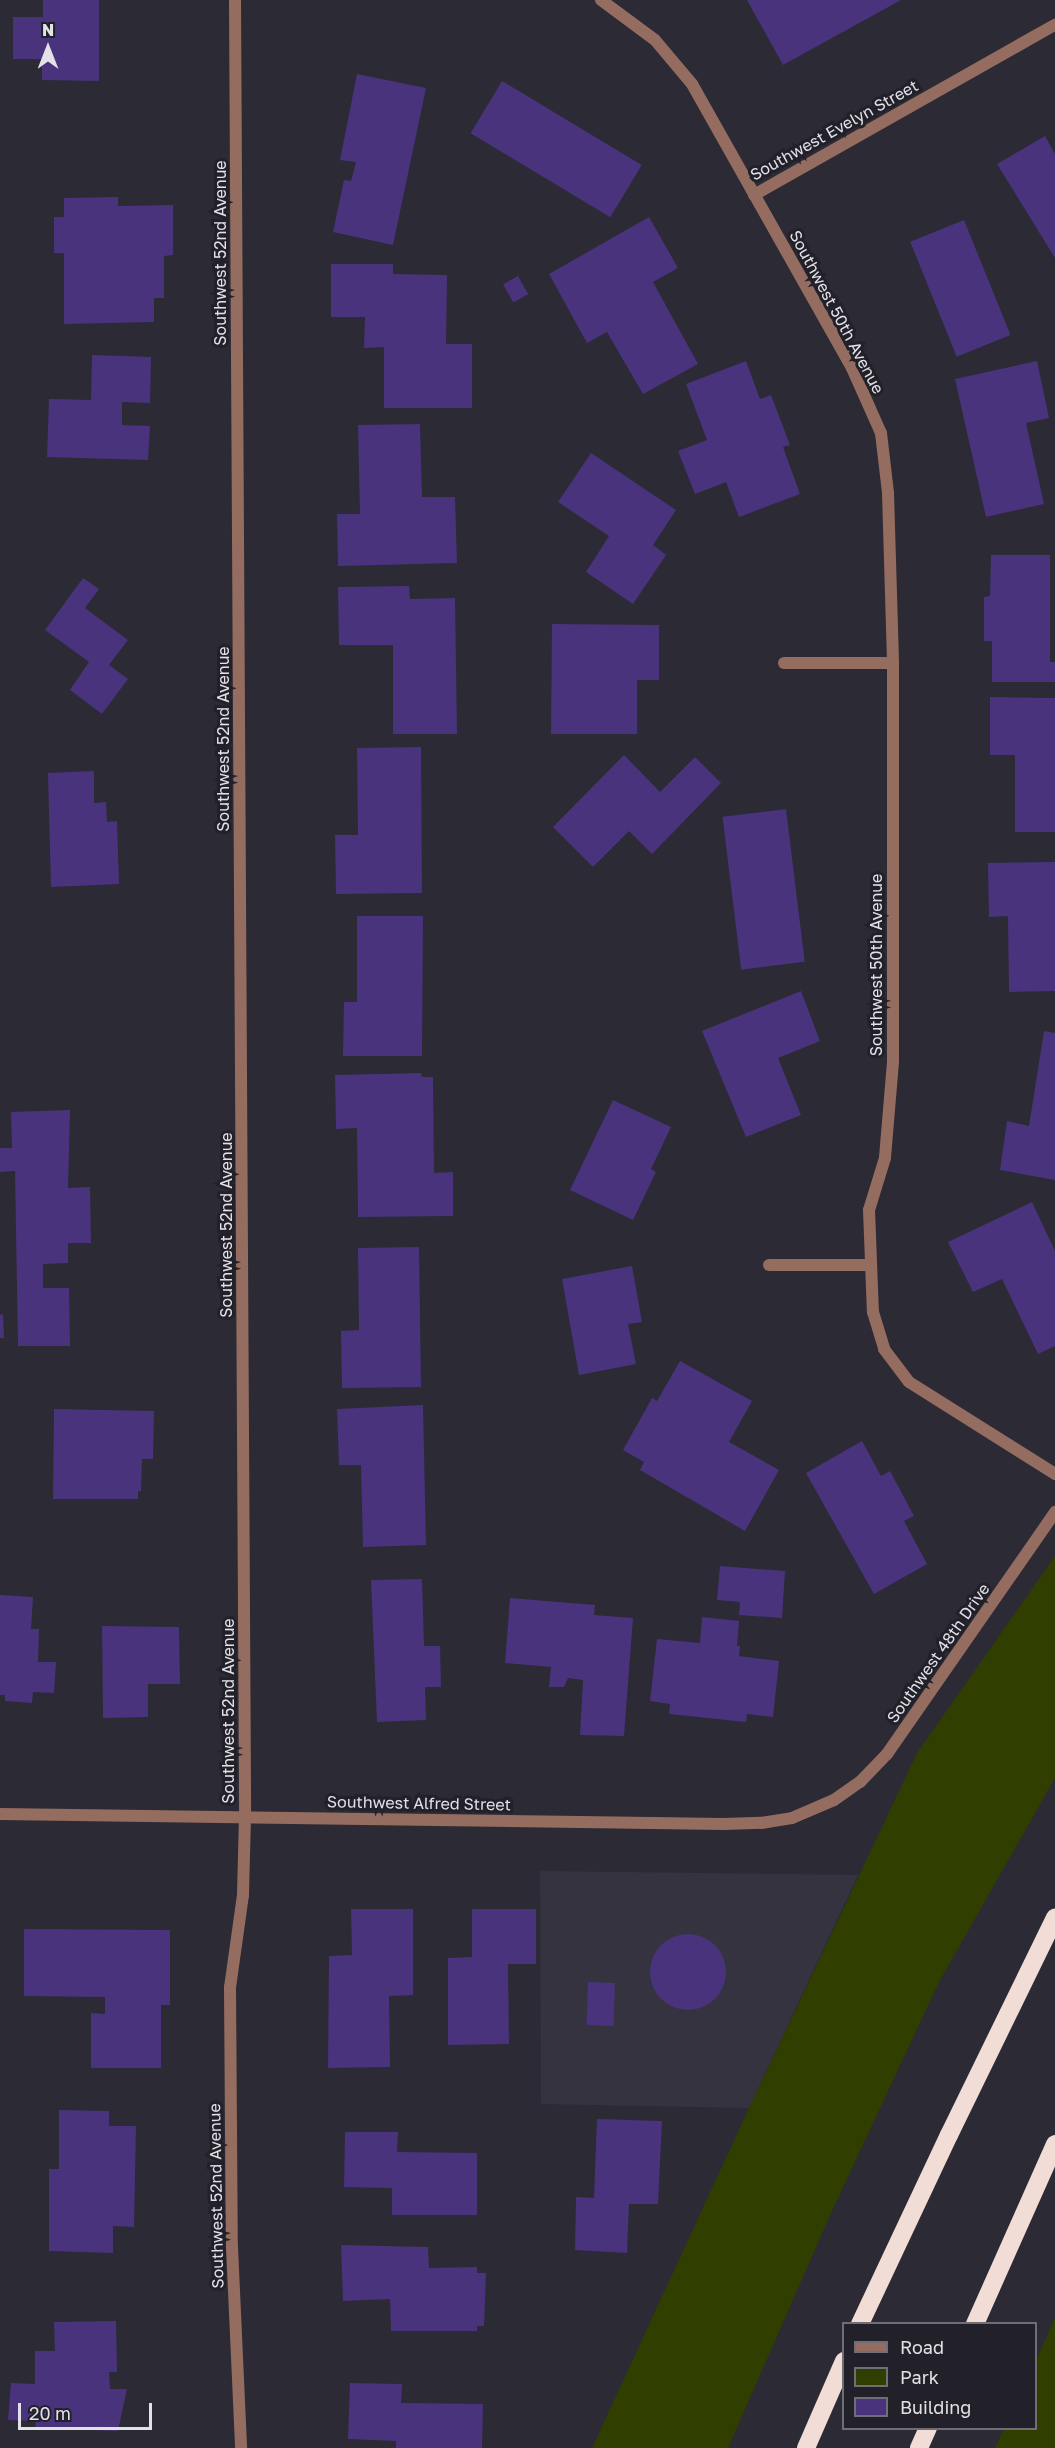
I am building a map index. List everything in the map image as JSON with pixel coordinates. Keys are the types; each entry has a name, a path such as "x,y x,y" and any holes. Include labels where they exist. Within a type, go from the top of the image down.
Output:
{"highway":[{"path":"862,2322 948,2134 1055,1918"},
{"path":"976,2322 1055,2144"},
{"path":"806,2448 842,2363"},
{"path":"920,2448 927,2430"}],"street":[{"name":"Southwest 52nd Avenue","path":"236,0 245,1817 243,1895 230,1988 232,2247 241,2448"},
{"name":"Southwest Evelyn Street","path":"602,0 655,40 692,84 754,195 1055,25"},
{"name":"Southwest 50th Avenue","path":"754,195 852,368 880,433 888,493 893,663 893,1062 885,1158 868,1210 873,1312 884,1349 909,1382 1055,1474"},
{"path":"784,663 893,663"},
{"path":"769,1265 869,1265"},
{"name":"Southwest 48th Drive","path":"834,1800 860,1782 887,1754 1055,1512"},
{"name":"Southwest Alfred Street","path":"0,1814 752,1824 792,1818 834,1800"}],"shaded area":[{"path":"540,1871 858,1875 749,2108 541,2104"}],"green space":[{"path":"1055,1556 1055,1778 939,1982 831,2213 728,2448 592,2448 749,2108 917,1753"},
{"path":"1055,2318 1055,2448 995,2448 1004,2430 1037,2430 1037,2358"}],"building":[{"path":"43,0 99,0 99,81 42,80 42,59 13,59 13,17 43,17"},
{"path":"747,0 901,0 783,65"},
{"path":"357,74 426,88 393,245 333,232 344,180 351,181 356,162 340,160"},
{"path":"502,81 642,165 610,217 471,133"},
{"path":"1045,136 1055,154 1055,258 997,164"},
{"path":"118,197 118,206 173,205 173,255 164,256 164,298 154,298 154,322 64,324 64,253 54,253 54,217 64,217 64,198"},
{"path":"649,217 678,268 653,282 698,364 643,394 607,332 587,343 549,274"},
{"path":"964,220 1010,335 957,357 910,242"},
{"path":"331,264 393,264 393,274 447,275 446,344 472,344 472,408 384,408 384,347 364,348 365,317 331,317"},
{"path":"518,276 528,294 513,303 503,284"},
{"path":"92,355 151,357 150,403 122,402 122,425 150,426 148,460 47,457 49,399 91,400"},
{"path":"746,361 760,399 771,395 790,445 783,447 800,494 739,517 726,482 695,494 678,451 707,440 686,384"},
{"path":"1037,361 1049,418 1026,423 1044,504 986,517 955,379"},
{"path":"420,424 422,497 455,497 457,563 338,566 337,514 360,514 358,425"},
{"path":"591,453 676,510 653,545 666,555 633,604 586,572 609,536 558,502"},
{"path":"991,555 1050,555 1050,662 1055,662 1055,682 992,682 992,641 984,641 984,597 990,596"},
{"path":"83,578 99,589 85,608 128,640 109,665 128,679 102,714 70,690 89,662 45,630"},
{"path":"409,586 410,599 455,598 457,734 393,734 393,645 339,645 338,587"},
{"path":"552,624 659,625 659,680 637,680 637,734 551,734"},
{"path":"990,697 1055,698 1055,832 1015,832 1015,755 990,755"},
{"path":"421,747 422,893 336,894 335,835 358,835 357,748"},
{"path":"624,755 660,792 695,757 721,783 652,854 629,831 593,867 553,827"},
{"path":"94,771 94,803 106,802 107,822 117,821 119,884 51,887 48,773"},
{"path":"786,809 805,962 741,970 722,817"},
{"path":"1055,862 1055,991 1009,992 1008,916 989,917 988,863"},
{"path":"357,916 423,916 422,1056 343,1056 344,1002 357,1002"},
{"path":"801,991 820,1041 778,1058 801,1115 746,1137 702,1031"},
{"path":"1044,1031 1055,1033 1055,1180 1000,1170 1007,1121 1029,1126"},
{"path":"421,1073 422,1077 433,1077 434,1173 453,1172 453,1216 358,1217 357,1128 336,1129 335,1075"},
{"path":"613,1100 671,1127 651,1169 656,1172 633,1220 570,1190"},
{"path":"70,1110 68,1188 90,1187 91,1243 68,1243 68,1263 43,1264 43,1288 69,1288 70,1346 18,1346 15,1171 0,1172 0,1148 12,1148 11,1112"},
{"path":"1032,1202 1055,1251 1055,1346 1038,1354 1002,1279 973,1292 948,1242"},
{"path":"419,1247 421,1387 342,1388 341,1331 359,1330 358,1248"},
{"path":"632,1266 642,1322 628,1324 636,1364 579,1375 562,1279"},
{"path":"3,1314 4,1338 0,1338 0,1315"},
{"path":"680,1361 752,1401 729,1442 779,1470 745,1531 640,1470 644,1462 623,1450 652,1398 657,1401"},
{"path":"423,1405 426,1545 363,1547 361,1465 339,1465 337,1409"},
{"path":"54,1409 154,1411 153,1459 142,1459 141,1491 138,1491 138,1499 53,1499"},
{"path":"862,1441 881,1476 890,1471 914,1516 904,1521 927,1564 874,1594 806,1473"},
{"path":"720,1566 785,1571 782,1618 739,1615 740,1602 717,1600"},
{"path":"422,1579 424,1646 440,1646 441,1687 425,1687 426,1720 377,1722 371,1580"},
{"path":"0,1595 33,1597 31,1629 39,1629 38,1662 56,1662 54,1693 33,1692 32,1703 5,1701 5,1695 0,1695"},
{"path":"510,1598 595,1605 594,1615 633,1618 624,1736 580,1735 583,1680 568,1678 564,1687 549,1687 551,1667 505,1663"},
{"path":"702,1617 739,1621 737,1646 740,1646 739,1656 779,1661 773,1717 747,1714 746,1722 669,1714 670,1704 650,1701 657,1639 700,1643"},
{"path":"102,1626 179,1627 180,1684 148,1684 148,1717 103,1718"},
{"path":"351,1909 413,1909 413,1995 389,1996 390,2067 328,2068 329,1956 352,1955"},
{"path":"472,1909 536,1909 536,1964 508,1964 509,2044 448,2045 448,1958 472,1957"},
{"path":"24,1929 170,1930 170,2005 161,2005 161,2068 91,2068 91,2013 105,2014 105,1997 24,1996"},
{"path":"688,1934 703,1937 715,1945 723,1957 726,1972 723,1987 715,1999 703,2007 688,2010 673,2007 661,1999 653,1987 650,1972 653,1957 661,1945 673,1937"},
{"path":"588,1982 615,1983 613,2026 586,2025"},
{"path":"59,2110 109,2111 109,2126 136,2126 134,2227 113,2226 113,2253 49,2251 49,2169 59,2169"},
{"path":"597,2119 662,2121 658,2204 629,2204 627,2253 575,2250 576,2197 594,2198"},
{"path":"345,2132 398,2132 397,2152 477,2153 477,2215 392,2215 392,2188 344,2187"},
{"path":"341,2245 428,2247 429,2268 477,2267 477,2273 486,2273 484,2326 477,2326 477,2331 391,2331 390,2299 343,2301"},
{"path":"116,2321 117,2372 109,2372 110,2389 127,2389 118,2431 35,2428 36,2421 8,2420 11,2383 35,2384 35,2351 55,2351 54,2322"},
{"path":"350,2383 402,2384 401,2403 483,2404 482,2448 396,2448 396,2441 348,2439"}]}
